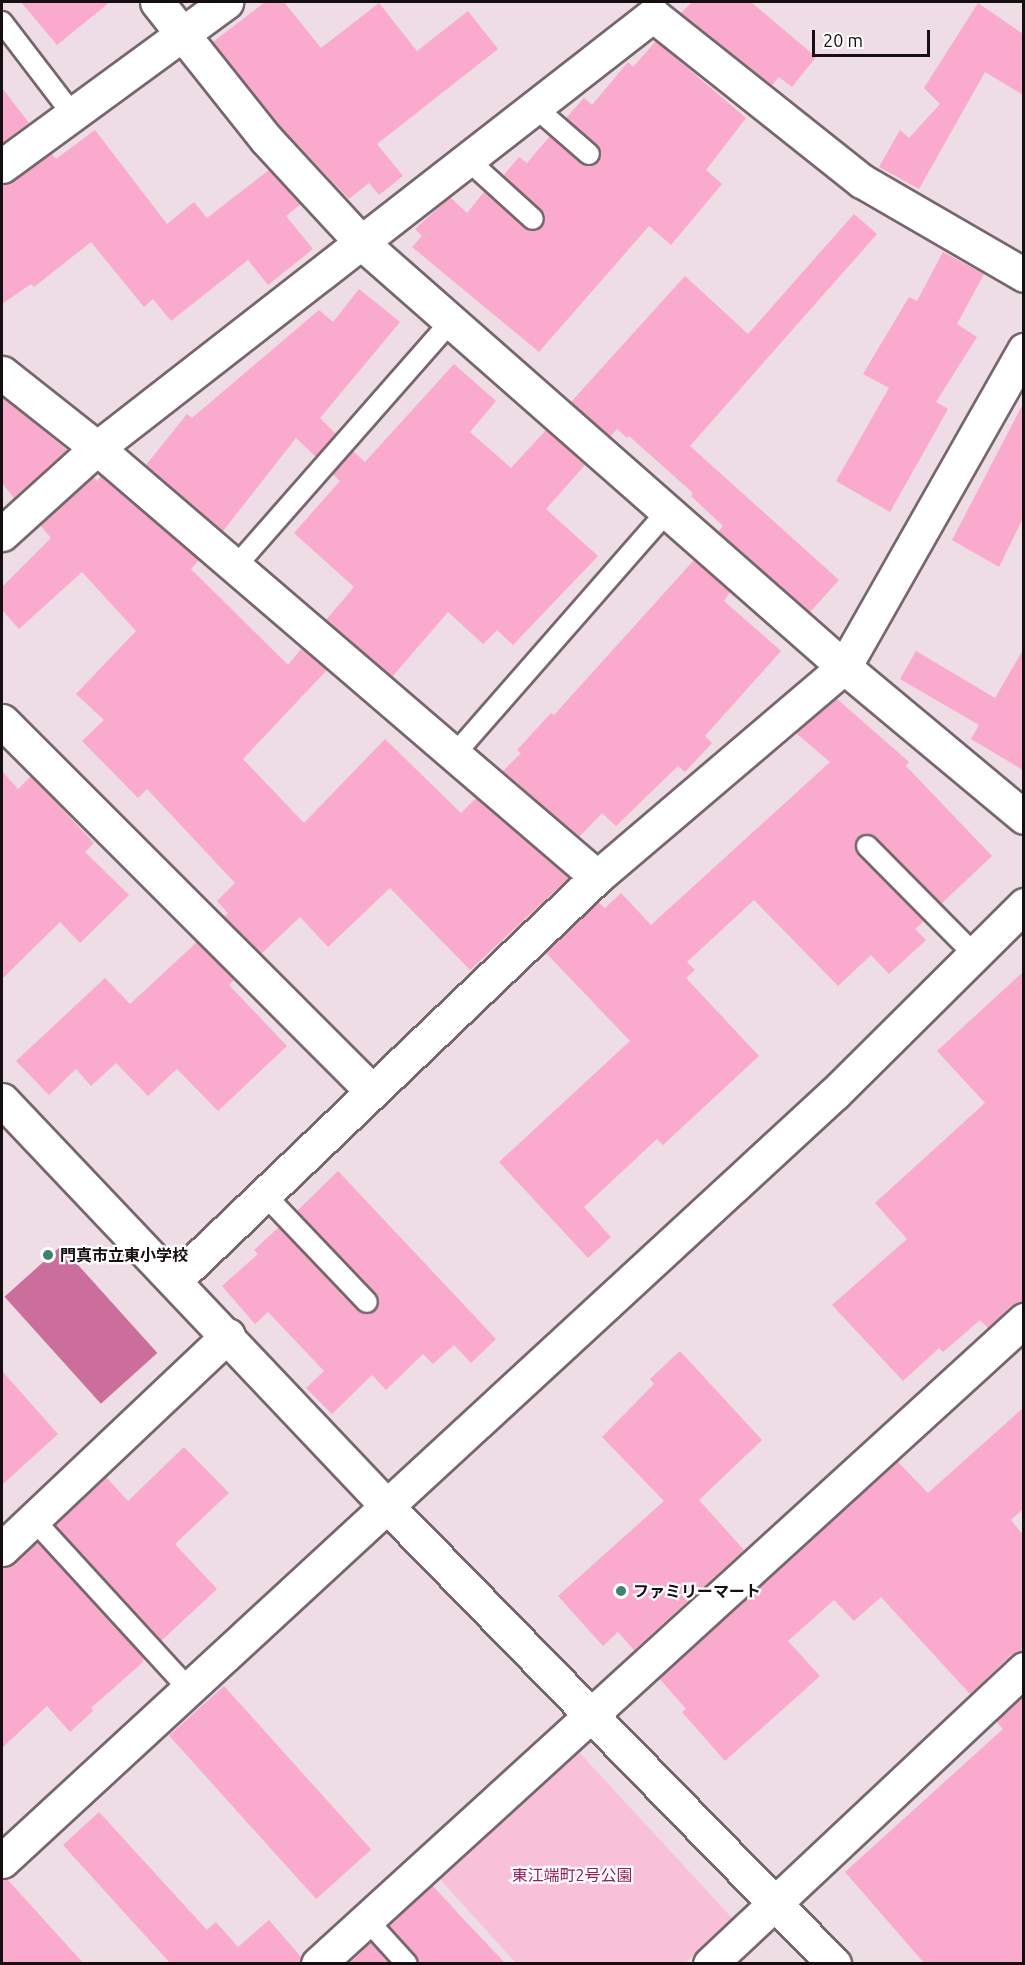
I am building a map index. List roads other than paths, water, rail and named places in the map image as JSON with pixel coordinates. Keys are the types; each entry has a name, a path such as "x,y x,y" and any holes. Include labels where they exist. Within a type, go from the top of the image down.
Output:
{"street":[{"path":"157,2 266,139 363,244 844,667 1023,817"},
{"path":"2,166 226,2"},
{"path":"2,534 98,448 363,244 653,15 862,182 1023,275"},
{"path":"175,1280 597,877 844,667 1023,350"},
{"path":"2,372 98,448 597,877"},
{"path":"2,721 372,1091"},
{"path":"2,1861 385,1504 835,1093 1023,905"},
{"path":"2,1100 228,1335 385,1504 594,1715 834,1964"},
{"path":"318,1964 594,1715 1023,1320"},
{"path":"2,1549 228,1335"},
{"path":"710,1964 1023,1669"}],"lane":[{"path":"2,22 73,115"},
{"path":"536,108 590,154"},
{"path":"469,161 533,219"},
{"path":"236,567 451,321"},
{"path":"454,755 667,512"},
{"path":"867,846 974,954"},
{"path":"264,1194 367,1302"},
{"path":"33,1519 188,1688"},
{"path":"367,1920 406,1964"}],"place":[{"name":"門真市立東小学校","path":"48,1255"},
{"name":"ファミリーマート","path":"621,1591"}],"park label":[{"name":"東江端町2号公園","path":"572,1875"}]}
